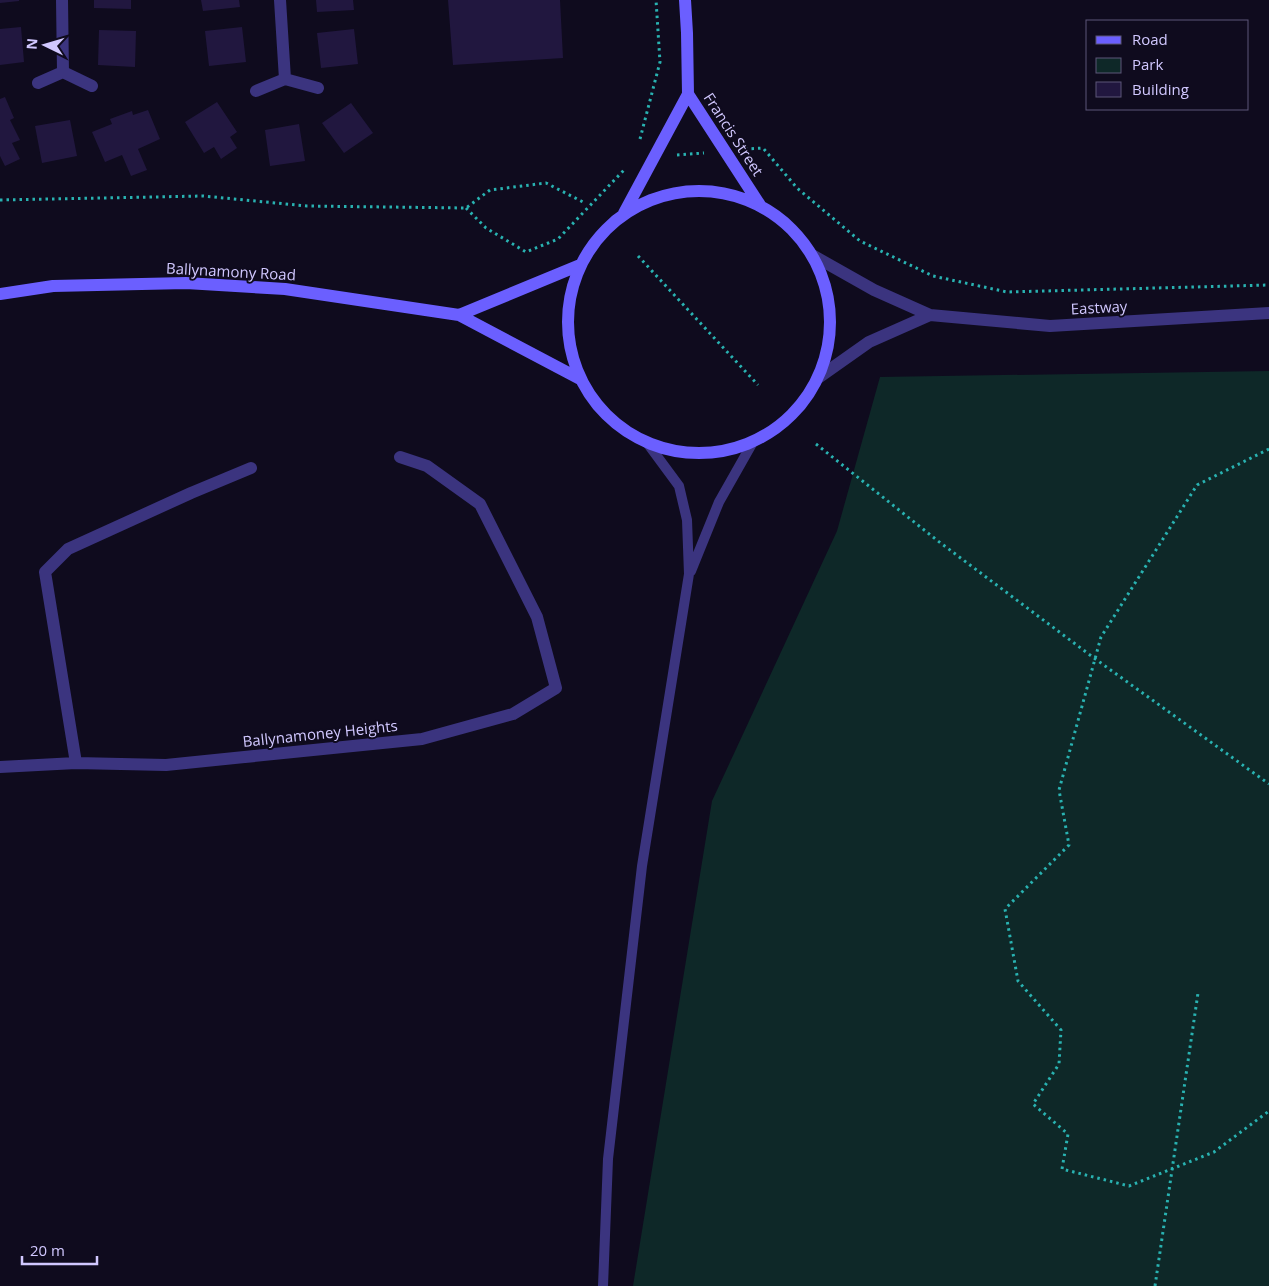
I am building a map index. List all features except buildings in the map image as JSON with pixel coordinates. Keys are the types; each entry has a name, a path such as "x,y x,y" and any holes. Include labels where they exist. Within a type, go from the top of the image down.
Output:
{"main road":[{"path":"685,0 688,94"},
{"name":"Francis Street","path":"624,213 688,94 760,205"},
{"path":"691,190 726,193 760,205 790,226 812,255 828,294 830,337 818,378 802,404 780,426 753,442 719,452 683,453 648,444 620,428 597,406 580,379 568,342 568,303 580,265 598,236 624,213 656,197 691,190"},
{"path":"460,315 580,265"},
{"name":"Ballynamony Road","path":"0,294 53,286 186,283 285,289 460,315 580,379"}],"street":[{"path":"62,0 63,72"},
{"path":"280,0 284,79"},
{"path":"38,83 63,72 92,86"},
{"path":"256,91 284,79 318,88"},
{"name":"Eastway","path":"812,255 874,290 930,315 1050,326 1269,313"},
{"name":"Eastway","path":"818,378 869,342 930,315"},
{"name":"Ballynamoney Heights","path":"0,767 76,763 166,765 422,739 513,714 556,688 537,617 480,504 427,466 400,457"},
{"path":"76,763 45,572 68,549 251,468"}],"lane":[{"path":"689,574 720,502 753,442"},
{"path":"602,1286 608,1159 642,866 689,574 687,520 679,486 648,444"}],"path":[{"path":"466,208 486,228 526,252 558,239 635,158 660,62 656,0"},
{"path":"635,158 763,148 797,188 860,240 933,276 1007,292 1269,285"},
{"path":"0,200 203,196 307,206 466,208 490,190 546,183 585,203"},
{"path":"638,256 758,385"},
{"path":"816,444 938,542 1094,658 1269,784"},
{"path":"1269,449 1197,485 1101,637 1059,790 1069,846 1005,909 1018,982 1061,1030 1059,1064 1033,1104 1068,1134 1062,1169 1130,1186 1214,1152 1269,1110"},
{"path":"1155,1286 1198,993"}],"green space":[{"path":"1269,371 1269,1286 633,1286 712,801 837,531 880,377"}]}
